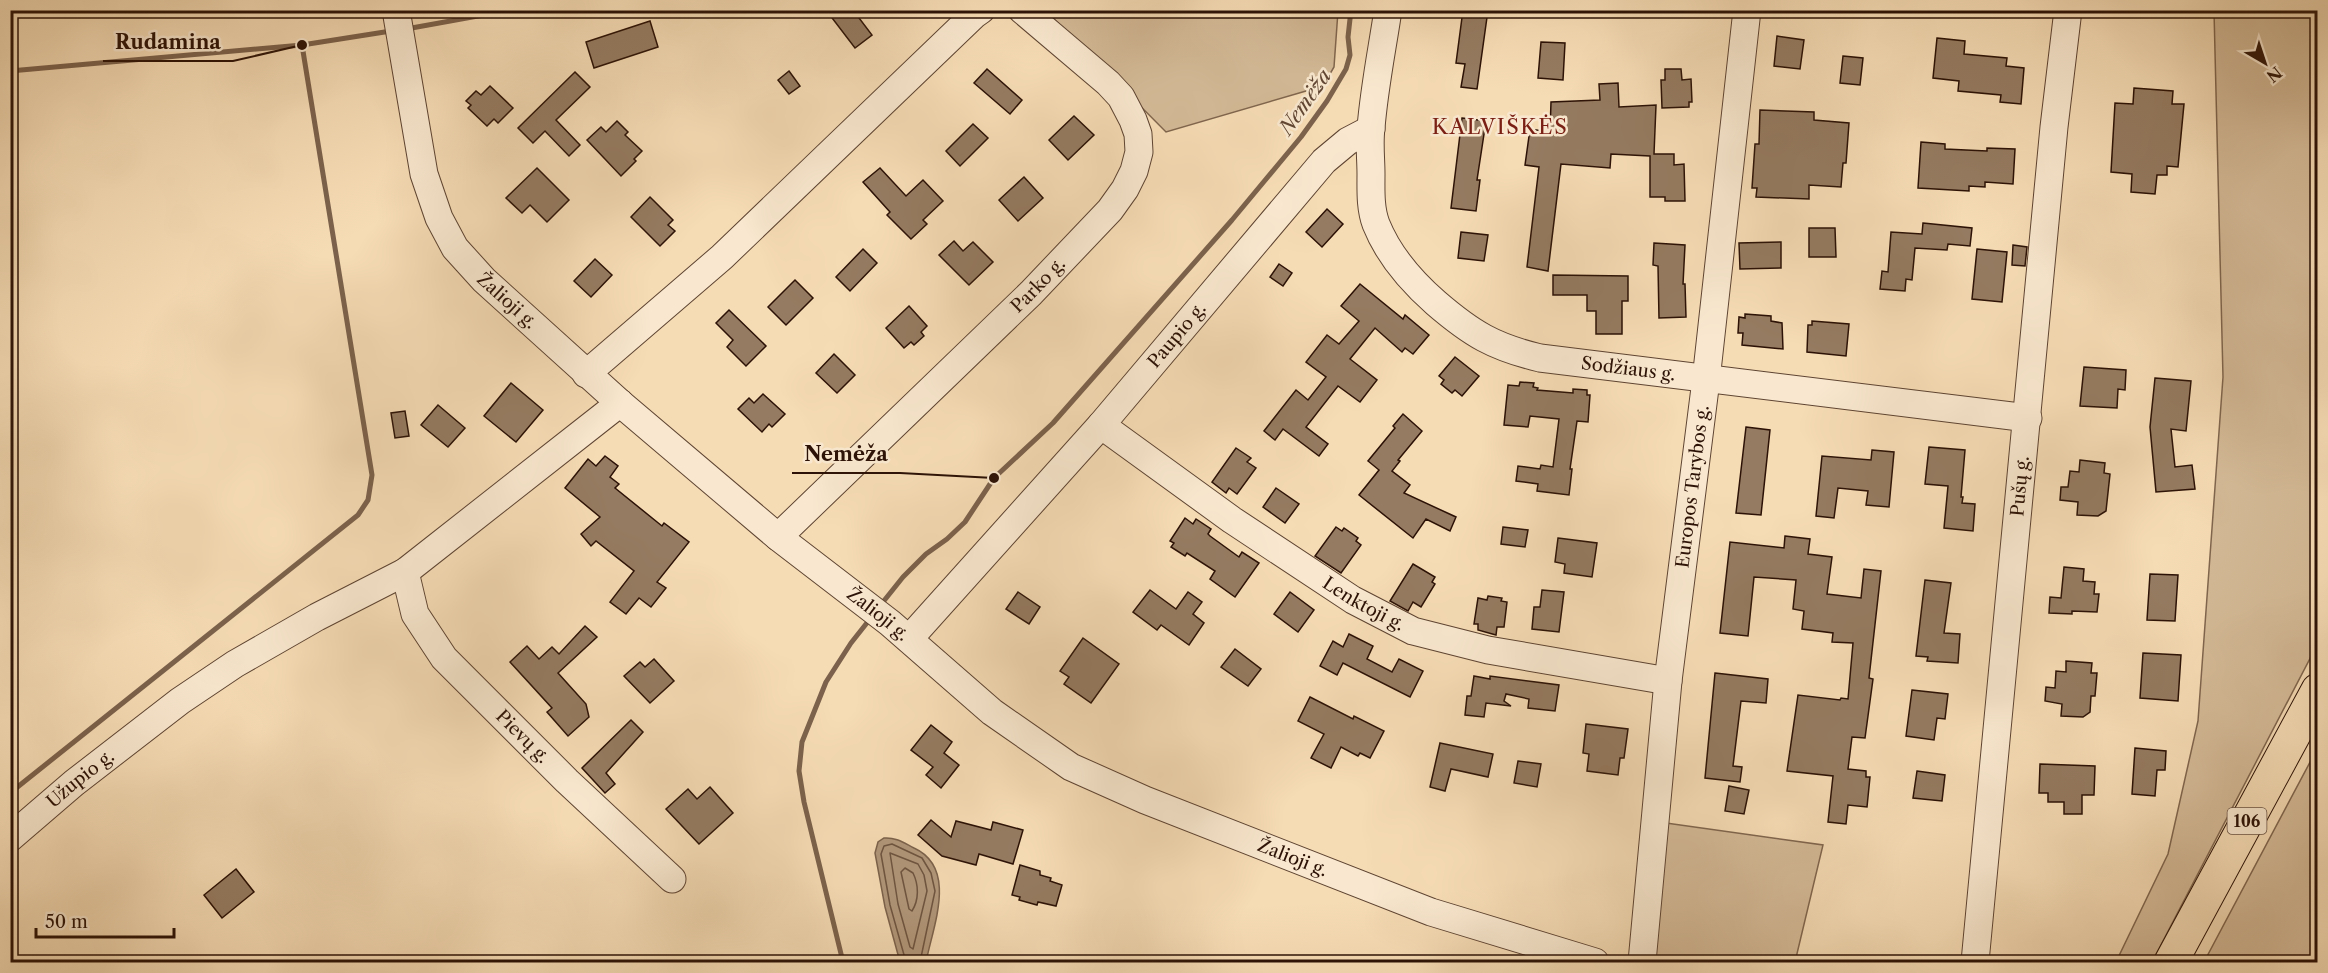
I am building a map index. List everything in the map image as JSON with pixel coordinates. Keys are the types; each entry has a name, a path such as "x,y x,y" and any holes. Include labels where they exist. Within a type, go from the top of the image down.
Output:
{"main road":[{"name":"106","path":"2171,963 2318,690"}],"street":[{"path":"586,374 722,257 981,10"},
{"name":"Parko g.","path":"778,537 1031,293 1110,210 1134,171 1138,152 1138,134 1134,120 1121,98 1108,83 1022,10"},
{"path":"1371,129 1388,10"},
{"name":"Europos Tarybos g.","path":"1642,963 1668,681 1706,380 1747,10"},
{"name":"Pušų g.","path":"1976,963 2054,127 2068,10"},
{"name":"Žalioji g.","path":"397,13 424,174 439,218 455,248 484,280 586,374 778,537 867,603 1000,718 1071,767 1102,782 1431,912 1595,963"},
{"name":"Sodžiaus g.","path":"1371,129 1371,198 1376,223 1388,247 1406,274 1426,295 1459,323 1486,341 1530,356 1706,380 2028,418"},
{"name":"Paupio g.","path":"900,631 1101,425 1324,161 1348,141 1371,129"},
{"name":"Užupio g.","path":"10,838 74,783 152,723 235,664 317,617 405,572 620,403"},
{"name":"Lenktoji g.","path":"1101,425 1232,520 1353,600 1404,627 1488,650 1668,681"},
{"name":"Pievų g.","path":"405,572 416,614 444,658 567,781 672,879"}],"shaded area":[{"path":"1046,11 1338,11 1334,67 1323,86 1166,132"},
{"path":"2214,11 2317,11 2317,645 2152,962 2116,962 2168,854 2198,721 2223,377"},
{"path":"2317,749 2317,962 2204,962"},
{"path":"1666,823 1823,845 1795,962 1647,962"}],"water":[{"path":"884,838 896,839 914,848 927,857 935,869 939,883 939,899 926,962 900,962 885,907 875,853 878,842"}],"building":[{"path":"826,10 853,10 872,35 855,48"},
{"path":"1463,10 1488,10 1477,89 1461,87 1465,64 1456,63"},
{"path":"650,21 658,47 594,68 586,42"},
{"path":"1777,36 1804,40 1800,69 1774,66"},
{"path":"1937,38 1965,41 1964,54 2007,58 2006,66 2024,68 2021,104 2000,102 2001,95 1958,91 1959,81 1933,78"},
{"path":"1541,42 1565,43 1563,80 1538,78"},
{"path":"1843,56 1863,58 1860,85 1840,83"},
{"path":"987,69 1022,100 1010,114 974,83"},
{"path":"1665,69 1681,69 1682,80 1691,79 1692,102 1689,102 1689,107 1662,108 1661,80 1665,80"},
{"path":"789,71 800,86 789,94 778,80"},
{"path":"575,72 590,87 556,120 580,145 569,156 545,131 533,143 518,128"},
{"path":"1618,83 1619,107 1656,105 1654,154 1674,154 1674,165 1684,164 1685,201 1665,201 1665,197 1650,197 1650,156 1611,154 1610,168 1561,164 1548,271 1527,267 1539,167 1525,165 1530,129 1550,132 1551,102 1600,100 1599,84"},
{"path":"490,86 513,108 498,123 494,119 487,126 468,108 471,105 466,101 476,91 481,95"},
{"path":"2134,88 2173,91 2172,104 2184,104 2178,167 2167,166 2167,175 2157,175 2155,194 2131,192 2132,174 2111,172 2115,103 2133,104"},
{"path":"1760,110 1814,112 1814,120 1849,123 1846,163 1843,163 1841,187 1809,185 1809,199 1756,197 1757,188 1752,188 1755,144 1759,144"},
{"path":"1074,116 1094,135 1068,160 1049,140"},
{"path":"1462,118 1486,121 1477,180 1480,180 1476,211 1451,208"},
{"path":"617,121 628,132 625,135 642,151 634,159 636,161 621,176 587,140 601,127 606,132"},
{"path":"973,124 988,138 960,166 946,151"},
{"path":"1921,142 1945,144 1945,149 1987,151 1987,148 2015,149 2013,184 1985,182 1985,187 1969,186 1969,191 1918,188"},
{"path":"537,168 569,200 547,222 530,205 522,213 506,198"},
{"path":"880,168 906,196 923,180 943,201 923,220 927,224 911,239 887,215 890,212 863,182"},
{"path":"1024,177 1043,198 1018,221 999,200"},
{"path":"650,197 673,220 668,225 675,231 660,246 631,217"},
{"path":"1327,209 1343,224 1322,247 1306,232"},
{"path":"1923,223 1972,228 1970,246 1948,244 1947,250 1915,248 1912,280 1906,279 1905,291 1880,289 1882,271 1888,272 1891,232 1922,234"},
{"path":"1809,228 1835,228 1836,257 1809,257"},
{"path":"1461,232 1488,235 1484,261 1458,258"},
{"path":"954,241 963,251 973,242 993,262 969,285 939,255"},
{"path":"1781,242 1781,268 1740,269 1739,243"},
{"path":"1654,243 1685,245 1683,284 1685,284 1686,317 1659,318 1658,266 1653,265"},
{"path":"2013,245 2027,247 2025,266 2012,265"},
{"path":"863,249 877,263 850,291 836,277"},
{"path":"1977,249 2007,252 2002,302 1972,299"},
{"path":"595,259 612,275 591,297 574,281"},
{"path":"1279,264 1292,273 1283,286 1270,277"},
{"path":"1553,275 1628,276 1628,301 1622,301 1622,334 1596,334 1596,311 1587,311 1587,295 1553,295"},
{"path":"795,280 813,298 786,325 768,307"},
{"path":"1360,284 1403,319 1405,315 1429,335 1413,354 1405,348 1402,352 1375,328 1350,359 1377,380 1360,402 1338,386 1306,427 1328,444 1319,456 1283,429 1275,440 1264,431 1296,390 1308,400 1326,377 1306,362 1327,335 1339,344 1359,321 1341,306"},
{"path":"909,306 927,326 921,332 924,336 914,345 911,342 904,348 886,328"},
{"path":"729,310 766,346 746,366 727,347 733,340 716,323"},
{"path":"1745,314 1771,316 1771,321 1782,323 1783,349 1742,345 1743,333 1738,333 1739,317 1745,318"},
{"path":"1812,321 1849,324 1846,356 1807,352 1808,325 1812,325"},
{"path":"834,354 855,375 837,393 816,373"},
{"path":"1455,357 1479,376 1462,396 1455,390 1452,393 1441,384 1444,380 1439,376"},
{"path":"2084,367 2126,370 2125,390 2118,389 2117,408 2080,406"},
{"path":"2155,378 2191,381 2186,431 2171,429 2175,467 2192,465 2195,489 2156,492 2150,427"},
{"path":"1520,382 1534,383 1533,387 1538,388 1537,390 1573,393 1573,389 1587,390 1587,395 1590,395 1588,422 1577,421 1570,469 1572,469 1569,495 1537,491 1538,484 1516,481 1518,466 1540,469 1541,465 1553,467 1559,419 1530,416 1528,427 1504,425 1508,385 1519,386"},
{"path":"511,383 543,410 516,442 484,416"},
{"path":"763,394 785,414 772,427 769,424 762,432 738,409 749,398 754,403"},
{"path":"438,405 465,428 448,447 421,425"},
{"path":"405,411 409,436 395,438 391,413"},
{"path":"1403,414 1422,431 1392,471 1410,485 1404,493 1456,517 1450,531 1426,519 1413,538 1359,495 1379,470 1368,461 1395,428 1393,426"},
{"path":"1746,427 1770,430 1761,515 1736,513"},
{"path":"1929,447 1965,450 1961,497 1963,497 1962,503 1975,504 1973,531 1944,528 1948,486 1925,484"},
{"path":"1236,448 1251,458 1247,462 1256,468 1237,494 1229,488 1226,493 1212,482"},
{"path":"1872,450 1894,452 1889,507 1866,505 1868,491 1838,488 1834,518 1816,516 1822,456 1871,460"},
{"path":"605,456 618,466 610,477 619,484 615,488 662,526 664,523 689,542 657,582 666,588 651,607 639,598 626,614 610,602 634,571 596,541 591,546 581,534 600,517 565,488 588,459 596,466"},
{"path":"2080,460 2105,463 2104,473 2110,474 2106,511 2098,516 2077,515 2078,502 2060,500 2061,487 2068,487 2070,471 2079,472"},
{"path":"1276,488 1299,504 1285,523 1263,507"},
{"path":"1185,518 1193,524 1196,519 1211,529 1208,534 1210,536 1239,557 1242,552 1259,563 1235,597 1210,579 1215,571 1187,553 1185,556 1171,547 1174,543 1170,541"},
{"path":"1336,527 1342,531 1344,528 1358,538 1356,541 1361,545 1341,573 1315,556"},
{"path":"1503,527 1528,530 1525,547 1501,544"},
{"path":"1785,536 1810,539 1808,554 1832,557 1827,594 1861,598 1864,569 1881,571 1869,678 1873,679 1865,738 1852,737 1848,769 1866,771 1866,777 1870,777 1867,807 1848,805 1846,824 1828,822 1833,776 1787,771 1798,695 1848,699 1853,643 1832,642 1833,633 1802,629 1804,611 1793,609 1796,580 1754,577 1748,636 1720,633 1730,542 1784,548"},
{"path":"1558,538 1597,543 1592,577 1564,573 1565,564 1555,562"},
{"path":"1413,564 1435,577 1432,582 1435,584 1421,607 1413,602 1408,611 1390,601"},
{"path":"2064,567 2084,569 2083,581 2095,582 2094,594 2099,594 2097,612 2049,613 2050,597 2061,598"},
{"path":"2150,574 2178,575 2175,621 2147,620"},
{"path":"1925,580 1951,583 1944,633 1960,634 1958,663 1927,661 1928,657 1916,656"},
{"path":"1150,590 1176,609 1188,592 1202,602 1193,614 1204,623 1189,645 1161,625 1157,630 1133,612"},
{"path":"1542,590 1564,592 1559,632 1532,629 1534,607 1540,607"},
{"path":"1018,592 1040,607 1029,624 1006,609"},
{"path":"1290,592 1314,610 1298,632 1274,614"},
{"path":"1488,596 1502,598 1501,601 1507,602 1504,627 1497,627 1496,635 1478,630 1478,624 1474,624 1478,598 1487,600"},
{"path":"585,626 597,637 558,673 586,704 589,717 568,736 547,712 552,708 510,662 527,646 539,659 552,647 559,654"},
{"path":"1349,634 1373,646 1367,659 1392,672 1399,659 1423,671 1410,697 1343,663 1337,675 1320,666 1333,641 1343,647"},
{"path":"1083,638 1119,664 1091,703 1064,684 1069,677 1060,671"},
{"path":"1235,649 1261,669 1248,686 1221,667"},
{"path":"2143,653 2181,655 2178,701 2140,698"},
{"path":"654,659 674,681 650,703 624,676 640,662 645,667"},
{"path":"2066,661 2092,663 2091,673 2097,673 2095,696 2091,696 2090,712 2083,717 2061,716 2062,704 2045,701 2046,687 2055,688 2056,671 2066,672"},
{"path":"1715,673 1768,679 1766,703 1741,701 1733,766 1742,767 1740,782 1705,778"},
{"path":"1474,676 1559,685 1555,711 1528,708 1529,699 1506,694 1504,701 1511,706 1486,703 1484,717 1465,715 1467,696 1471,696"},
{"path":"1912,690 1948,694 1945,719 1937,718 1934,740 1906,736"},
{"path":"1310,697 1353,719 1354,716 1384,731 1370,758 1360,753 1358,756 1341,747 1331,768 1311,758 1324,734 1298,721"},
{"path":"631,720 643,732 606,773 615,784 605,793 582,768"},
{"path":"1586,724 1628,729 1624,758 1620,758 1618,775 1587,771 1589,754 1583,753"},
{"path":"931,725 952,742 944,753 959,765 941,788 926,775 933,767 911,750"},
{"path":"1440,743 1493,754 1488,777 1451,769 1445,791 1430,787"},
{"path":"2135,748 2166,751 2165,770 2157,770 2155,796 2132,794"},
{"path":"1518,761 1541,764 1537,787 1514,783"},
{"path":"2040,764 2095,766 2094,795 2082,795 2082,814 2064,814 2064,802 2048,802 2048,793 2039,793"},
{"path":"1917,771 1945,775 1942,801 1913,798"},
{"path":"1729,786 1749,790 1744,814 1725,811"},
{"path":"710,787 733,813 699,844 666,809 688,789 697,799"},
{"path":"931,820 951,837 956,821 991,830 993,822 1023,830 1013,864 979,854 976,865 942,856 918,835"},
{"path":"1020,865 1040,871 1040,875 1051,878 1050,881 1062,885 1056,906 1038,902 1037,905 1019,900 1020,897 1012,895"},
{"path":"236,869 254,892 222,918 204,895"}],"waterway":[{"path":"406,29 511,10"},
{"name":"Nemėža","path":"879,607 903,577 926,554 965,522 994,478 1053,423 1232,220 1301,137 1327,101 1346,69 1350,55 1348,37 1351,10"},
{"path":"10,71 302,45 391,31"},
{"path":"10,793 358,515 368,500 372,475 302,45"},
{"name":"Nemėža","path":"843,962 804,802 799,771 802,742 826,682 851,643 870,619"}],"place":[{"name":"Rudamina","path":"302,45"},
{"name":"Nemėža","path":"994,478"}],"district":[{"name":"KALVIŠKĖS","path":"1500,126"}]}
